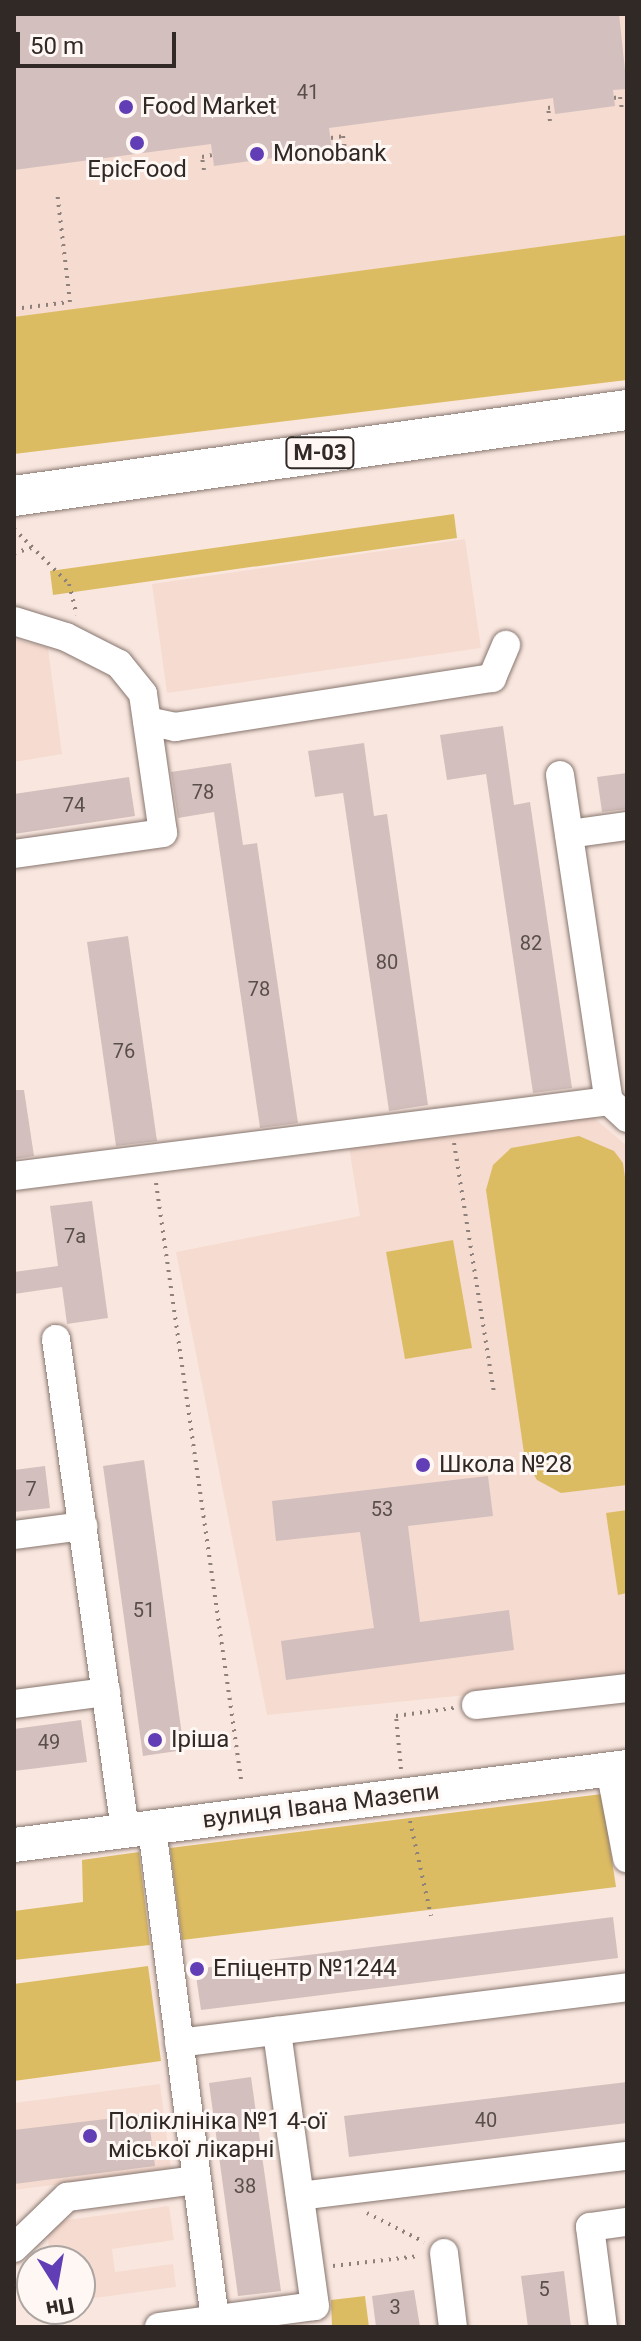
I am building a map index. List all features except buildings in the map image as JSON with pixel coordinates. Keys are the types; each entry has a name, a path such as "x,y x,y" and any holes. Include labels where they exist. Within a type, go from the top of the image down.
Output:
{"highway":[{"name":"М-03","path":"14,496 627,410"}],"main road":[{"name":"вулиця Івана Мазепи","path":"14,1845 618,1768"}],"lane":[{"path":"14,621 87,648 119,664 143,694 163,833 14,854"},
{"path":"147,721 175,727 492,678 506,645"},
{"path":"14,1176 451,1121 618,1109 560,775"},
{"path":"569,834 627,826"},
{"path":"56,1339 106,1692 138,1830 179,2043 215,2319"},
{"path":"14,1535 83,1526"},
{"path":"476,1705 627,1688"},
{"path":"14,1704 106,1692"},
{"path":"618,1768 627,1858"},
{"path":"179,2043 627,1987"},
{"path":"172,2326 315,2306 277,2031"},
{"path":"300,2196 627,2156"},
{"path":"14,2248 67,2197 197,2180"},
{"path":"603,2327 590,2227 627,2222"},
{"path":"444,2253 453,2327"}],"path":[{"path":"614,98 620,97 622,110"},
{"path":"550,121 548,108 554,107"},
{"path":"331,138 343,136 345,150"},
{"path":"204,170 202,157 212,155"},
{"path":"14,309 70,302 57,192"},
{"path":"14,529 69,584 87,648"},
{"path":"14,553 32,547"},
{"path":"451,1121 494,1394"},
{"path":"153,1159 241,1779"},
{"path":"431,1916 404,1795 396,1716 476,1705"},
{"path":"310,2269 444,2253"}],"shaded area":[{"path":"14,14 627,14 627,235 14,318"},
{"path":"627,235 627,380 14,454 14,317"},
{"path":"454,514 457,538 53,595 50,571"},
{"path":"465,539 481,648 167,693 152,584"},
{"path":"14,639 48,648 62,754 14,762"},
{"name":"Школа №28","path":"593,1117 627,1146 627,1679 267,1715 176,1252 360,1216 349,1147"},
{"path":"579,1136 614,1151 623,1163 627,1192 627,1485 561,1493 537,1480 525,1460 486,1190 493,1165 511,1148"},
{"path":"453,1240 472,1348 405,1359 386,1252"},
{"path":"627,1510 627,1593 618,1595 606,1513"},
{"path":"602,1794 616,1887 182,1940 170,1848"},
{"path":"139,1852 150,1945 14,1960 14,1911 83,1902 82,1860"},
{"path":"148,1966 161,2061 14,2081 14,1984"},
{"name":"Поліклініка №1 4-ої міської лікарні","path":"160,2084 171,2170 14,2190 14,2103"},
{"path":"169,2206 174,2240 112,2249 115,2272 173,2264 176,2287 96,2298 96,2245 49,2245 46,2223"},
{"path":"365,2296 369,2327 332,2327 331,2300"}],"place":[{"name":"Food Market","path":"126,107"},
{"name":"EpicFood","path":"137,143"},
{"name":"Monobank","path":"257,154"},
{"name":"Школа №28","path":"423,1465"},
{"name":"Іріша","path":"155,1740"},
{"name":"Епіцентр №1244","path":"197,1969"},
{"name":"Поліклініка №1 4-ої міської лікарні","path":"90,2136"}]}
